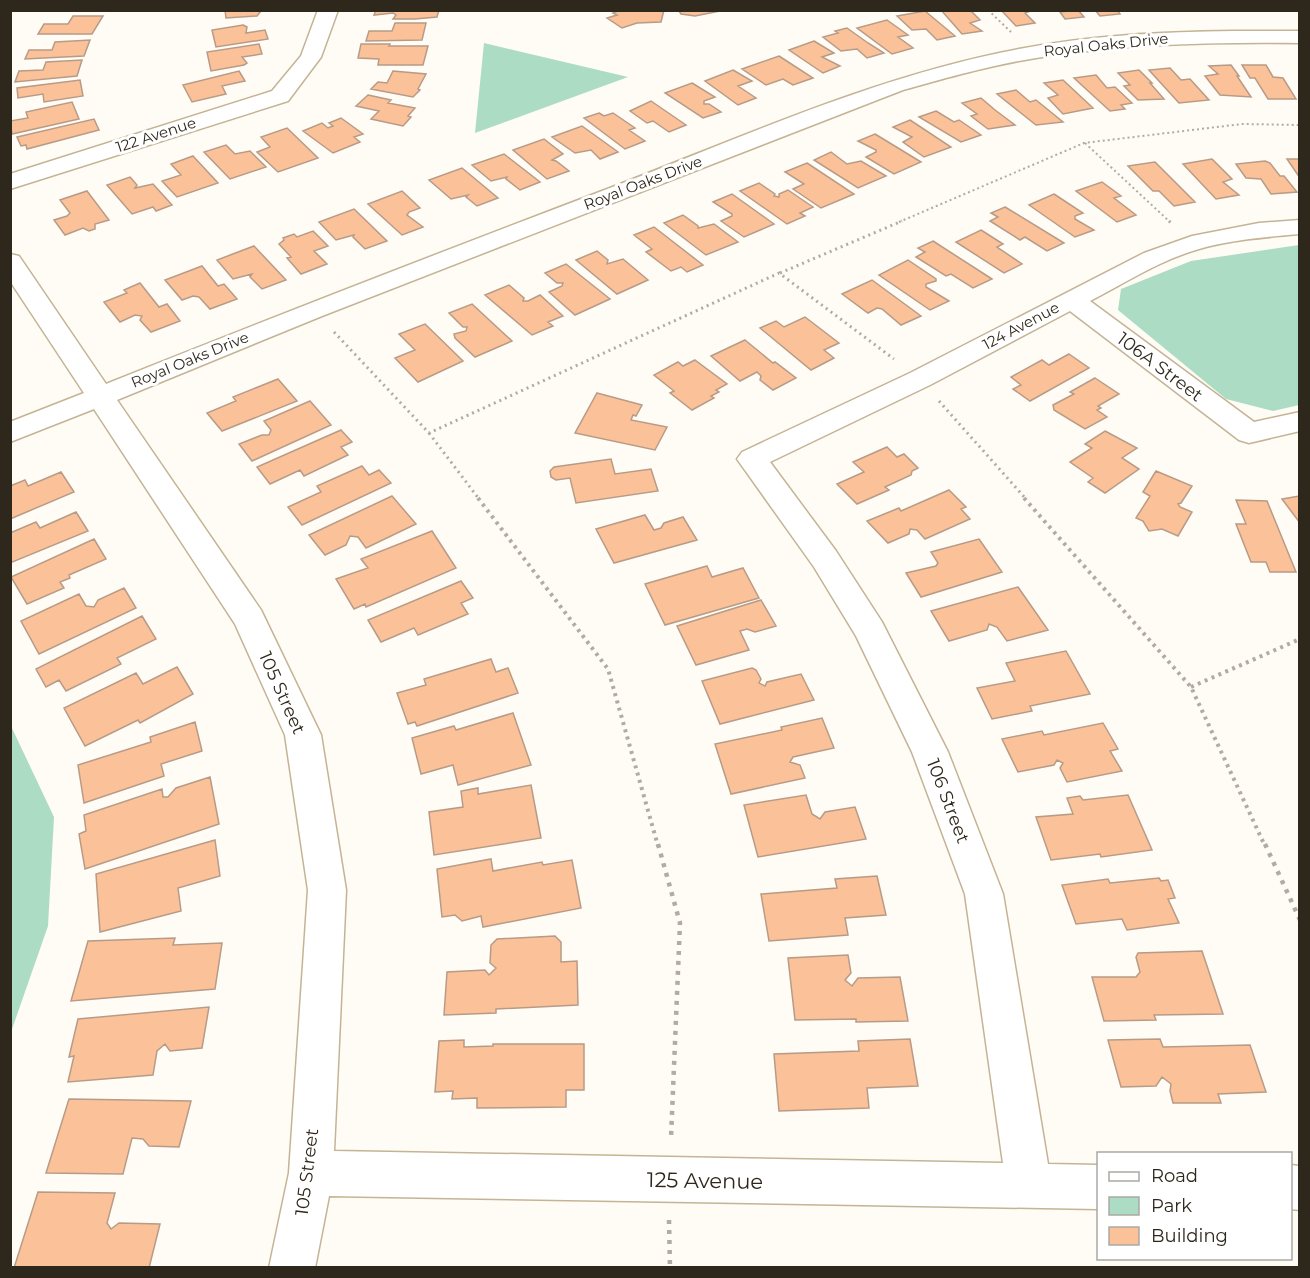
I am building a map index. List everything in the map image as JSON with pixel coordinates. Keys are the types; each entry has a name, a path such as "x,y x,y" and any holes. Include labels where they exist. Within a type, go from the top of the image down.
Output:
{"street":[{"name":"122 Avenue","path":"10,182 280,96 311,57 328,10"},
{"name":"Royal Oaks Drive","path":"10,433 313,310 896,86 966,66 1034,52 1118,41 1231,36 1299,37"},
{"name":"124 Avenue","path":"752,459 920,379 1152,258 1192,243 1259,230 1299,227"},
{"name":"105 Street","path":"10,261 249,619 303,735 327,890 311,1173 292,1268"},
{"name":"106A Street","path":"1071,300 1250,433 1299,421"},
{"name":"106 Street","path":"752,459 825,559 870,631 930,752 984,894 1029,1186"},
{"name":"125 Avenue","path":"311,1173 1097,1187"}],"path":[{"path":"429,433 779,273 1084,143 1242,124 1299,125"},
{"path":"1084,143 1192,243"},
{"path":"779,273 920,379 1191,687 1299,920"},
{"path":"313,310 429,433 608,669 680,923 669,1180 670,1268"},
{"path":"1191,687 1299,639"}],"green space":[{"path":"484,43 628,77 475,133"},
{"path":"1299,245 1299,405 1273,411 1226,399 1118,310 1121,289 1191,261"},
{"path":"11,726 54,817 48,926 11,1032"}],"building":[{"path":"225,10 277,10 261,11 257,16 226,18"},
{"path":"376,10 439,10 437,17 393,19 396,15 393,13 374,15"},
{"path":"620,10 664,10 661,22 637,23 622,28 607,18 617,15 613,13"},
{"path":"725,10 695,16 681,14 679,11"},
{"path":"941,10 970,10 980,20 970,23 982,31 962,34"},
{"path":"1001,10 1033,10 1025,13 1035,23 1016,26"},
{"path":"1078,10 1084,17 1065,19 1060,12"},
{"path":"1095,10 1117,10 1120,14 1100,16"},
{"path":"925,11 955,36 937,40 926,29 912,30 897,16"},
{"path":"73,16 103,16 92,34 38,34 44,24 68,24"},
{"path":"887,20 908,35 898,37 913,48 892,54 857,28"},
{"path":"395,23 426,23 422,40 366,41 369,31 392,31"},
{"path":"243,25 247,27 246,33 265,30 268,39 216,47 212,30"},
{"path":"847,28 884,53 867,58 857,49 841,51 823,37"},
{"path":"90,40 84,56 25,59 29,50 52,50 55,42"},
{"path":"814,41 834,53 822,57 840,66 823,73 789,50"},
{"path":"259,44 262,54 242,57 247,63 244,65 211,71 207,52"},
{"path":"361,44 428,46 423,65 378,65 379,59 358,58"},
{"path":"779,56 813,78 793,85 783,79 766,85 742,69"},
{"path":"82,60 77,76 15,82 19,71 43,70 46,62"},
{"path":"1231,65 1251,97 1220,95 1205,76 1218,74 1209,66"},
{"path":"1242,65 1266,65 1273,77 1283,78 1296,99 1268,99 1255,78 1250,78"},
{"path":"1170,68 1181,80 1190,79 1209,100 1179,103 1149,70"},
{"path":"733,70 752,81 738,86 756,98 738,105 705,81"},
{"path":"1139,70 1164,99 1138,100 1124,86 1130,85 1118,73"},
{"path":"239,71 245,81 222,86 226,94 192,102 183,85"},
{"path":"393,71 426,74 418,89 420,90 413,97 371,89 378,82 387,83"},
{"path":"1096,75 1107,88 1115,87 1132,103 1121,105 1125,109 1110,111 1074,78"},
{"path":"80,80 83,96 44,102 43,94 18,98 17,88"},
{"path":"1063,80 1093,108 1063,114 1048,98 1058,95 1044,83"},
{"path":"692,83 715,97 704,101 704,104 709,104 721,112 703,118 665,93"},
{"path":"1016,90 1030,102 1036,100 1063,122 1036,125 997,94"},
{"path":"368,95 391,100 388,103 415,108 403,126 371,119 379,111 356,106"},
{"path":"981,98 1015,125 988,129 971,116 977,114 962,103"},
{"path":"651,101 686,125 669,132 653,121 647,123 630,111"},
{"path":"72,102 79,119 12,134 10,121 28,118 26,112"},
{"path":"936,111 954,122 959,120 981,135 961,142 919,117"},
{"path":"599,113 604,116 613,113 635,128 629,130 645,141 625,149 584,118"},
{"path":"341,118 363,134 354,137 360,142 333,153 303,131 322,123 328,128 333,126 329,123"},
{"path":"94,119 99,130 27,149 26,145 21,146 17,137"},
{"path":"910,120 951,147 924,157 903,142 912,137 893,127"},
{"path":"582,126 618,152 600,159 591,150 575,153 552,137"},
{"path":"287,128 318,158 278,172 257,152 270,147 261,137"},
{"path":"875,134 921,162 894,174 866,157 876,150 858,141"},
{"path":"544,139 563,154 552,160 569,171 547,179 513,150"},
{"path":"226,145 235,154 250,151 266,167 230,179 204,152"},
{"path":"831,152 847,164 861,161 886,176 858,188 814,160"},
{"path":"504,154 540,182 520,190 506,179 507,177 491,181 472,165"},
{"path":"193,156 218,183 177,197 162,181 181,175 171,164"},
{"path":"1212,159 1232,179 1223,182 1239,195 1216,199 1183,164"},
{"path":"1287,159 1300,159 1300,178"},
{"path":"1265,161 1270,163 1280,176 1284,176 1297,192 1271,194 1261,179 1246,178 1236,164"},
{"path":"1155,162 1195,202 1174,206 1159,191 1153,191 1128,166"},
{"path":"807,163 854,194 821,208 793,189 804,184 785,172"},
{"path":"462,168 498,198 477,206 466,197 468,195 451,199 429,180"},
{"path":"130,177 137,185 135,188 153,184 172,205 156,211 153,207 132,214 107,185"},
{"path":"1102,182 1121,196 1114,198 1136,215 1117,222 1076,191"},
{"path":"759,183 775,194 774,196 779,197 779,194 788,190 813,207 800,213 805,216 787,224 740,191"},
{"path":"87,191 109,220 95,224 95,229 89,231 83,228 65,235 54,220 70,213 60,200"},
{"path":"402,191 420,208 407,215 423,227 402,235 368,204"},
{"path":"732,194 774,224 744,237 721,221 732,214 713,202"},
{"path":"1054,194 1083,213 1075,216 1075,219 1094,230 1075,237 1029,205"},
{"path":"1005,207 1064,243 1047,251 1025,237 1020,240 990,221 998,217 991,213"},
{"path":"354,209 387,241 365,249 353,237 354,235 336,240 319,222"},
{"path":"683,215 698,228 714,224 738,242 706,255 664,223"},
{"path":"654,227 703,265 687,272 681,267 671,271 646,252 652,249 634,235"},
{"path":"981,230 1003,244 997,247 1022,264 1004,273 956,242"},
{"path":"313,231 328,246 314,251 327,264 301,274 287,258 291,257 279,244 284,240 283,238 294,234 297,237"},
{"path":"933,241 992,279 973,288 951,274 946,276 916,257 925,252 918,248"},
{"path":"254,246 286,280 262,289 250,277 252,274 233,279 217,260"},
{"path":"597,251 608,260 607,264 623,259 648,280 617,294 576,260"},
{"path":"908,260 936,279 926,284 926,287 949,301 930,310 879,275"},
{"path":"566,264 610,299 575,315 549,292 562,286 563,283 557,283 545,273"},
{"path":"202,266 218,286 224,284 237,299 210,309 199,297 193,296 182,300 165,280"},
{"path":"872,280 921,316 901,325 882,309 877,308 868,313 842,294"},
{"path":"140,283 159,307 167,304 180,321 151,332 140,320 142,316 135,315 120,322 104,302 127,293 124,290"},
{"path":"509,285 524,298 523,301 540,295 563,316 548,322 553,326 532,335 485,295"},
{"path":"472,304 512,341 475,357 455,338 454,334 466,331 467,327 463,327 449,313"},
{"path":"805,317 839,343 824,350 834,358 811,370 760,328 776,321 784,327"},
{"path":"425,324 463,361 418,382 395,358 415,350 399,334"},
{"path":"745,340 796,378 773,390 760,380 761,376 757,372 740,381 711,356"},
{"path":"1069,354 1089,368 1030,401 1013,389 1021,385 1011,377 1042,360 1049,365"},
{"path":"695,360 727,384 716,390 719,392 711,396 714,398 692,410 670,393 674,391 654,375 678,362 683,366"},
{"path":"1095,378 1119,394 1098,406 1101,408 1097,410 1107,417 1085,429 1054,410 1053,405 1074,394 1070,392"},
{"path":"278,379 297,401 222,431 207,413 236,401 233,397"},
{"path":"597,393 642,405 631,420 667,427 655,450 575,433"},
{"path":"310,401 331,425 252,461 239,444 262,435 269,435 271,430 264,421"},
{"path":"341,430 352,442 341,447 348,455 304,476 300,470 270,484 257,467"},
{"path":"1105,431 1137,448 1122,458 1139,469 1105,493 1088,482 1093,478 1070,462 1092,448 1085,444"},
{"path":"887,447 897,457 904,454 918,468 912,471 911,475 885,487 889,490 857,504 837,484 864,472 853,462"},
{"path":"611,459 615,474 651,469 658,491 576,503 570,478 556,480 551,477 550,471 554,467"},
{"path":"362,466 369,475 379,470 391,483 302,525 288,507 321,492 317,486"},
{"path":"1156,471 1192,486 1178,504 1192,512 1178,536 1162,529 1149,531 1143,521 1136,518 1150,496 1143,492"},
{"path":"61,472 74,492 10,519 10,486 25,480 28,486"},
{"path":"949,490 966,507 961,509 970,519 925,539 917,530 910,529 909,534 888,543 867,521 899,508 901,511"},
{"path":"392,496 416,524 366,548 358,537 350,536 346,545 325,555 309,535"},
{"path":"1300,496 1300,523 1282,499"},
{"path":"1236,500 1267,501 1296,572 1270,572 1266,562 1251,562 1236,524 1246,524"},
{"path":"76,512 88,531 10,563 10,533 36,522 40,528"},
{"path":"645,515 654,530 661,528 664,523 683,517 697,540 614,563 596,529"},
{"path":"432,531 456,568 366,607 365,604 354,609 336,579 368,568 361,559"},
{"path":"94,539 106,559 69,575 70,578 60,582 64,588 27,604 11,577"},
{"path":"979,539 1002,572 921,597 906,573 936,566 938,563 931,552"},
{"path":"707,566 712,577 743,568 759,598 665,625 645,584"},
{"path":"461,581 473,598 461,603 468,614 418,635 414,628 381,642 368,620"},
{"path":"1018,587 1048,630 1007,641 997,627 989,624 987,630 949,641 931,611"},
{"path":"124,588 136,608 39,654 21,621 79,594 86,606 94,607 98,600"},
{"path":"761,600 776,626 755,632 747,629 740,631 749,650 696,665 677,626"},
{"path":"142,616 156,639 117,658 121,664 66,691 59,680 46,687 36,669"},
{"path":"1066,651 1090,694 1030,706 1032,711 992,719 977,688 1015,681 1006,663"},
{"path":"491,659 496,672 508,668 518,693 417,726 415,722 408,724 397,693 426,685 424,679"},
{"path":"177,667 193,694 140,723 138,720 85,746 64,708 136,673 143,684"},
{"path":"752,668 756,670 761,679 759,683 765,686 767,682 801,674 814,700 720,724 702,681"},
{"path":"513,713 531,765 458,785 453,765 421,774 412,738 454,726 456,730"},
{"path":"822,718 834,748 793,757 790,762 800,765 805,778 731,794 715,744 782,730 781,727"},
{"path":"195,722 202,751 161,764 164,776 84,803 78,765 151,742 150,737"},
{"path":"1103,723 1118,749 1110,751 1122,771 1067,782 1060,768 1063,763 1057,760 1054,765 1018,772 1002,739 1042,731 1044,735"},
{"path":"210,777 219,824 85,869 79,834 86,831 84,815 162,789 163,797 168,797 176,788"},
{"path":"531,785 541,838 434,855 429,812 463,807 461,791 478,788 478,794"},
{"path":"806,795 812,814 820,819 825,812 855,807 866,839 758,857 744,805"},
{"path":"1128,795 1152,850 1101,857 1100,854 1051,860 1036,817 1073,814 1067,798 1080,796 1083,800"},
{"path":"215,840 220,876 178,888 181,911 100,932 96,874"},
{"path":"491,859 493,871 542,862 543,865 572,860 581,908 483,927 481,916 462,921 455,915 442,917 437,869"},
{"path":"877,876 886,915 845,918 848,935 769,941 761,894 837,888 835,879"},
{"path":"1159,878 1161,881 1168,880 1175,898 1168,899 1179,923 1127,930 1122,919 1076,924 1062,885 1108,879 1110,883"},
{"path":"555,936 561,942 561,962 577,961 578,1005 496,1009 496,1013 444,1015 447,972 485,970 489,975 496,968 490,963 491,945 497,939"},
{"path":"175,938 173,945 222,943 215,989 71,1001 88,941"},
{"path":"1202,951 1223,1014 1154,1015 1156,1020 1104,1021 1092,977 1136,977 1140,972 1136,957 1138,953"},
{"path":"848,955 851,973 845,980 852,986 858,978 900,977 908,1021 795,1020 788,958"},
{"path":"209,1007 202,1048 170,1051 165,1044 157,1051 153,1075 68,1082 74,1056 69,1057 78,1019"},
{"path":"910,1039 918,1086 867,1088 869,1108 779,1111 774,1054 859,1051 858,1041"},
{"path":"1160,1039 1163,1047 1250,1045 1266,1092 1218,1094 1221,1103 1173,1103 1171,1084 1162,1077 1156,1086 1121,1087 1108,1040"},
{"path":"464,1040 464,1047 493,1046 493,1044 584,1044 584,1090 566,1090 566,1107 477,1108 477,1098 452,1099 453,1091 435,1092 439,1041"},
{"path":"69,1099 191,1101 179,1147 149,1146 143,1139 132,1138 123,1174 46,1173"},
{"path":"38,1192 115,1193 107,1223 111,1229 119,1223 160,1224 149,1268 14,1268"}]}
